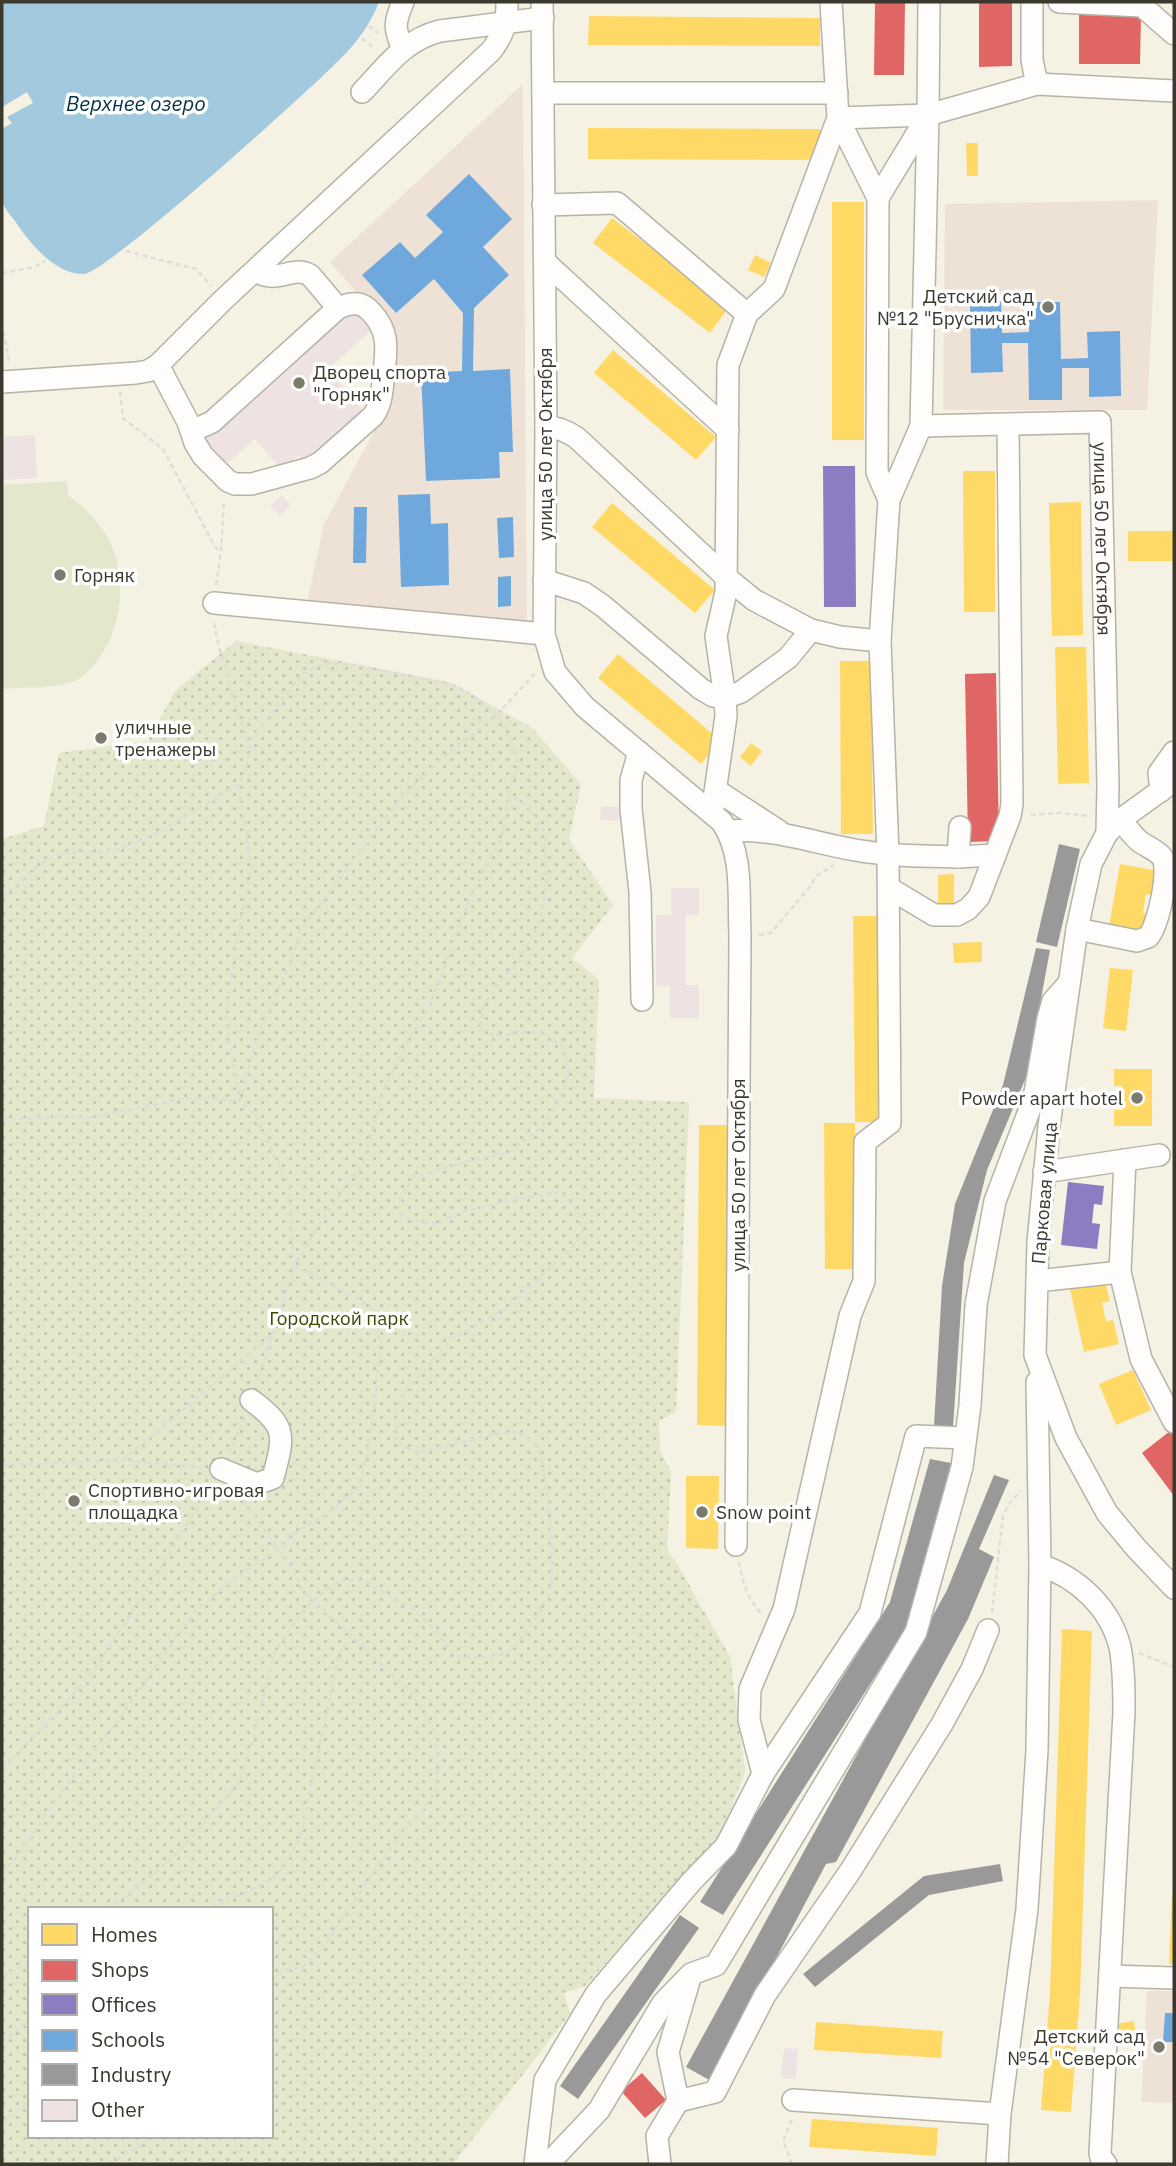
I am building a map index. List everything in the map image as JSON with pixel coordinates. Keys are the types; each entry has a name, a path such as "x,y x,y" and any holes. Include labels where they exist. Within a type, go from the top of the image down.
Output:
{"street":[{"path":"403,2 395,24 403,49"},
{"path":"7,382 118,375 148,371 158,365 223,300 491,51 502,37 508,2"},
{"path":"712,813 726,716 716,636 724,603 726,578 728,365 747,314 774,289 838,118 831,2"},
{"path":"763,1774 749,1720 750,1689 784,1609 850,1316 864,1281 865,1142 890,1123 889,888 880,641 889,500 921,426 929,2"},
{"path":"1032,2 1032,60 1037,84"},
{"path":"1059,2 1142,6 1174,34"},
{"path":"362,92 403,49 426,35 506,23 542,10"},
{"name":"улица 50 лет Октября","path":"542,10 546,427 544,634 555,671 585,707 712,813 728,831 737,858 740,935 736,1545"},
{"path":"838,118 928,115 1037,84 1174,91"},
{"path":"543,93 837,93"},
{"path":"878,198 928,115"},
{"path":"838,118 878,198 877,472 889,500"},
{"path":"543,205 617,203 747,314"},
{"path":"545,262 728,430"},
{"path":"255,271 270,278 304,272 310,275 338,308"},
{"path":"158,365 203,456 228,481 235,484 252,484 320,463 373,416 382,395 386,344 380,322 367,307 359,303 338,308 212,422 192,431"},
{"name":"улица 50 лет Октября","path":"921,426 1100,422 1108,772 1114,826"},
{"path":"889,888 934,915 957,915 968,909 979,897 1010,816 1008,425"},
{"path":"546,427 556,427 577,438 726,578 754,600 811,630 840,637 880,641"},
{"path":"544,580 584,593 603,606 701,690 713,696 725,698 741,692 788,658 811,630"},
{"path":"214,603 544,634"},
{"path":"639,752 631,779 631,808 640,892 642,1000"},
{"path":"1168,786 1159,773 1174,752"},
{"name":"Парковая улица","path":"1168,786 1114,826 1091,864 1077,929 1050,1113 1038,1242 1035,1355 1066,1438 1107,1513 1174,1588"},
{"path":"716,790 780,833"},
{"path":"1077,929 1137,941 1148,937 1155,925 1167,871 1165,860 1160,854 1114,826"},
{"path":"958,857 960,827"},
{"path":"728,831 780,833 888,855 995,855"},
{"path":"548,2164 599,2110 663,2003 691,1974 716,1965 916,1632 962,1467 970,1405 976,1305 995,1201 1034,1098 1053,1001 1069,983"},
{"path":"1044,1172 1159,1155"},
{"path":"1125,1160 1120,1272 1140,1359 1174,1422"},
{"path":"1037,1282 1120,1272"},
{"path":"998,2164 1000,2114 1027,1909 1037,1750 1040,1488 1039,1404 1035,1355"},
{"path":"221,1469 257,1484 273,1478 282,1434 272,1415 251,1400"},
{"path":"534,2164 545,2080 596,1994 691,1882 726,1846 763,1774 870,1613 916,1436 965,1438"},
{"path":"1040,1565 1067,1576 1096,1600 1109,1618 1119,1646 1123,1675 1124,1712 1100,2153 1106,2164"},
{"path":"678,2101 715,2092 765,1995 851,1870 942,1724 972,1668 988,1630"},
{"path":"660,2164 657,2136 678,2101 668,2052 691,1974"},
{"path":"1110,1976 1174,1978"},
{"path":"793,2100 1000,2114"}],"path":[{"path":"126,251 196,269 223,300"},
{"path":"2,273 35,267 45,261"},
{"path":"2,323 7,382"},
{"path":"118,375 123,418 163,449 215,547 221,552"},
{"path":"240,1101 257,1036 289,966 301,929 403,795 441,759 497,715 550,659"},
{"path":"2,1769 94,1670 221,1469 251,1400 295,1266 323,1219 362,1164 386,1086 431,1003 464,913 501,840 518,767 516,755 497,715 456,686 355,665 326,663 302,674 251,740 246,769 239,785 251,867 230,983 226,1022 240,1101 255,1115 289,1186 295,1266"},
{"path":"2,897 41,864 61,853 115,851 162,830 239,785"},
{"path":"111,1907 159,1870 186,1844 238,1783 251,1748 274,1653 313,1600 342,1580 364,1581 412,1609 435,1630 454,1655 487,1658 510,1651 549,1595 552,1570 549,1505 537,1447 518,1432 495,1434 417,1453 396,1441 396,1413 404,1393 452,1340 505,1309 572,1248 583,1232 578,1212 561,1192 506,1201 458,1213 435,1224 412,1220 398,1212 401,1197 414,1177 508,1153 539,1129 556,1107 569,1074 563,1047 541,1031 495,1035 480,1029 482,1008 518,961 540,923 546,884 545,834 527,805 510,795"},
{"path":"1010,816 1061,813 1094,816 1093,830 1114,826"},
{"path":"740,935 770,933 816,876 841,861 852,849"},
{"path":"2,1120 65,1116 86,1118 179,1099 240,1101"},
{"path":"2,1873 116,1723 197,1609 234,1578 279,1549 295,1533 326,1514 358,1488 367,1455 379,1357 378,1313 357,1298 295,1266"},
{"path":"123,1460 273,1334"},
{"path":"2,1465 123,1460 221,1469"},
{"path":"988,1630 995,1599 1003,1515 1019,1491 1040,1488"},
{"path":"243,1499 295,1573 302,1590 411,1692 427,1718 436,1740 438,1766 435,1792 368,1880 323,1948 304,1966 273,1974"},
{"path":"736,1545 744,1587 752,1603 777,1625"},
{"path":"209,1907 245,1893 276,1876 300,1839 339,1654 351,1636"},
{"path":"1119,1646 1174,1667"},
{"path":"2,1977 28,1962"},
{"path":"2,2042 28,2022"},
{"path":"790,2164 791,2160 783,2141 793,2118 793,2100"},
{"path":"2,2122 28,2103"},
{"path":"109,2164 152,2138"}],"shaded area":[{"path":"523,84 527,632 306,607 324,524 385,411 396,337 330,262"},
{"name":"Детский сад №12 \"Брусничка\"","path":"1158,200 1147,410 943,410 945,204"},
{"name":"Детский сад №54 \"Северок\"","path":"1147,1991 1174,1991 1174,2103 1141,2102"}],"green space":[{"name":"Горняк","path":"67,481 68,495 98,523 111,544 120,591 115,624 103,653 78,680 55,686 2,689 2,485"},
{"name":"Городской парк","path":"236,641 449,682 531,727 581,784 569,839 613,905 572,958 599,980 594,1098 689,1102 676,1412 659,1421 660,1450 671,1473 667,1550 730,1657 745,1772 722,1832 585,1986 564,1993 570,2014 453,2164 2,2164 2,839 44,826 59,753 148,741 175,691"}],"water":[{"name":"Верхнее озеро","path":"2,2 379,2 370,22 353,46 299,98 171,211 101,265 84,274 63,269 44,256 3,203 2,129 12,123 7,117 33,103 27,92 2,107"}],"building: Homes":[{"path":"589,16 820,18 820,46 588,45"},
{"path":"588,128 820,129 820,160 588,159"},
{"path":"966,143 978,143 978,176 967,176"},
{"path":"832,202 864,202 864,440 832,440"},
{"path":"612,218 729,307 710,333 593,243"},
{"path":"755,255 771,263 764,277 748,270"},
{"path":"613,350 716,437 696,460 594,373"},
{"path":"963,471 995,471 995,612 964,612"},
{"path":"1081,502 1083,635 1052,636 1049,503"},
{"path":"612,503 715,590 695,613 592,527"},
{"path":"1128,531 1174,531 1174,561 1128,561"},
{"path":"1055,647 1086,647 1089,783 1058,784"},
{"path":"618,654 721,741 701,764 598,678"},
{"path":"840,661 871,661 873,834 841,834"},
{"path":"751,743 762,751 751,766 740,757"},
{"path":"1120,864 1159,871 1154,896 1146,894 1143,913 1150,914 1145,938 1108,932"},
{"path":"954,874 954,904 938,904 938,875"},
{"path":"853,916 879,916 881,1122 855,1122"},
{"path":"982,942 982,962 954,963 953,943"},
{"path":"1110,968 1133,970 1126,1031 1103,1028"},
{"name":"Powder apart hotel","path":"1114,1069 1152,1069 1152,1126 1114,1126 1114,1110 1122,1110 1122,1086 1114,1086"},
{"path":"824,1123 855,1123 856,1269 825,1269"},
{"path":"699,1125 731,1125 728,1426 697,1425"},
{"path":"1104,1277 1110,1301 1102,1303 1106,1321 1113,1320 1119,1344 1084,1352 1069,1285"},
{"path":"1133,1370 1151,1410 1116,1425 1099,1384"},
{"name":"Snow point","path":"686,1476 719,1476 718,1549 686,1548"},
{"path":"1062,1629 1092,1631 1080,1995 1071,2112 1041,2110 1050,1993"},
{"path":"1172,1893 1174,1964 1169,1964"},
{"path":"1134,2021 1136,2036 1111,2039 1109,2025"},
{"path":"816,2022 943,2031 941,2058 814,2050"},
{"path":"812,2119 938,2128 936,2156 809,2147"}],"building: Shops":[{"path":"875,2 905,2 904,75 874,75"},
{"path":"979,2 1012,2 1012,66 979,67"},
{"path":"1079,15 1141,16 1140,64 1079,64"},
{"path":"996,673 999,841 968,842 965,674"},
{"path":"1170,1431 1174,1436 1174,1496 1142,1453"},
{"path":"642,2073 666,2100 645,2118 621,2091"}],"building: Offices":[{"path":"823,466 855,466 856,607 824,607"},
{"path":"1068,1182 1104,1186 1102,1205 1094,1204 1092,1223 1100,1224 1097,1249 1061,1245"}],"building: Schools":[{"path":"469,174 512,219 483,247 509,275 474,308 473,371 510,369 513,452 499,452 500,478 426,481 421,373 462,371 463,313 434,279 396,313 362,275 400,242 415,258 443,232 426,215"},
{"path":"1001,300 1002,333 1029,332 1029,302 1060,302 1061,359 1088,358 1087,332 1120,331 1121,396 1089,397 1089,368 1062,368 1062,400 1029,400 1028,343 1002,343 1003,372 971,373 970,301"},
{"path":"430,494 431,524 448,523 449,585 401,587 398,495"},
{"path":"354,507 367,507 366,563 353,563"},
{"path":"513,517 514,557 499,558 497,518"},
{"path":"511,576 511,606 498,607 498,577"},
{"path":"1165,2013 1174,2013 1174,2042 1163,2042"}],"building: Industry":[{"path":"1059,844 1080,849 1057,947 1036,942"},
{"path":"1036,948 1050,950 1027,1075 987,1170 964,1263 953,1427 934,1426 942,1286 955,1204 1003,1085"},
{"path":"930,1459 951,1463 909,1623 723,1915 700,1902 890,1602"},
{"path":"994,1475 1009,1480 979,1549 994,1557 968,1619 836,1862 826,1864 711,2081 686,2067 947,1590"},
{"path":"1000,1864 1003,1881 929,1895 815,1987 803,1974 924,1876"},
{"path":"680,1915 699,1928 578,2099 560,2086"}],"building: Other":[{"name":"Дворец спорта \"Горняк\"","path":"353,310 371,331 328,369 365,413 307,464 299,455 282,470 255,439 223,467 202,443 248,402 305,342 310,348"},
{"path":"35,435 37,478 2,480 2,437"},
{"path":"281,495 291,504 280,516 270,507"},
{"path":"601,806 626,807 625,821 600,820"},
{"path":"671,888 699,888 699,915 686,915 686,985 699,985 699,1018 670,1018 670,987 656,986 656,915 671,915"},
{"path":"784,2048 798,2049 796,2079 781,2078"}],"place":[{"name":"Детский сад №12 \"Брусничка\"","path":"1048,307"},
{"name":"Дворец спорта \"Горняк\"","path":"299,383"},
{"name":"Горняк","path":"60,575"},
{"name":"уличные тренажеры","path":"101,738"},
{"name":"Powder apart hotel","path":"1137,1098"},
{"name":"Спортивно-игровая площадка","path":"74,1501"},
{"name":"Snow point","path":"702,1512"},
{"name":"Детский сад №54 \"Северок\"","path":"1159,2047"}]}
